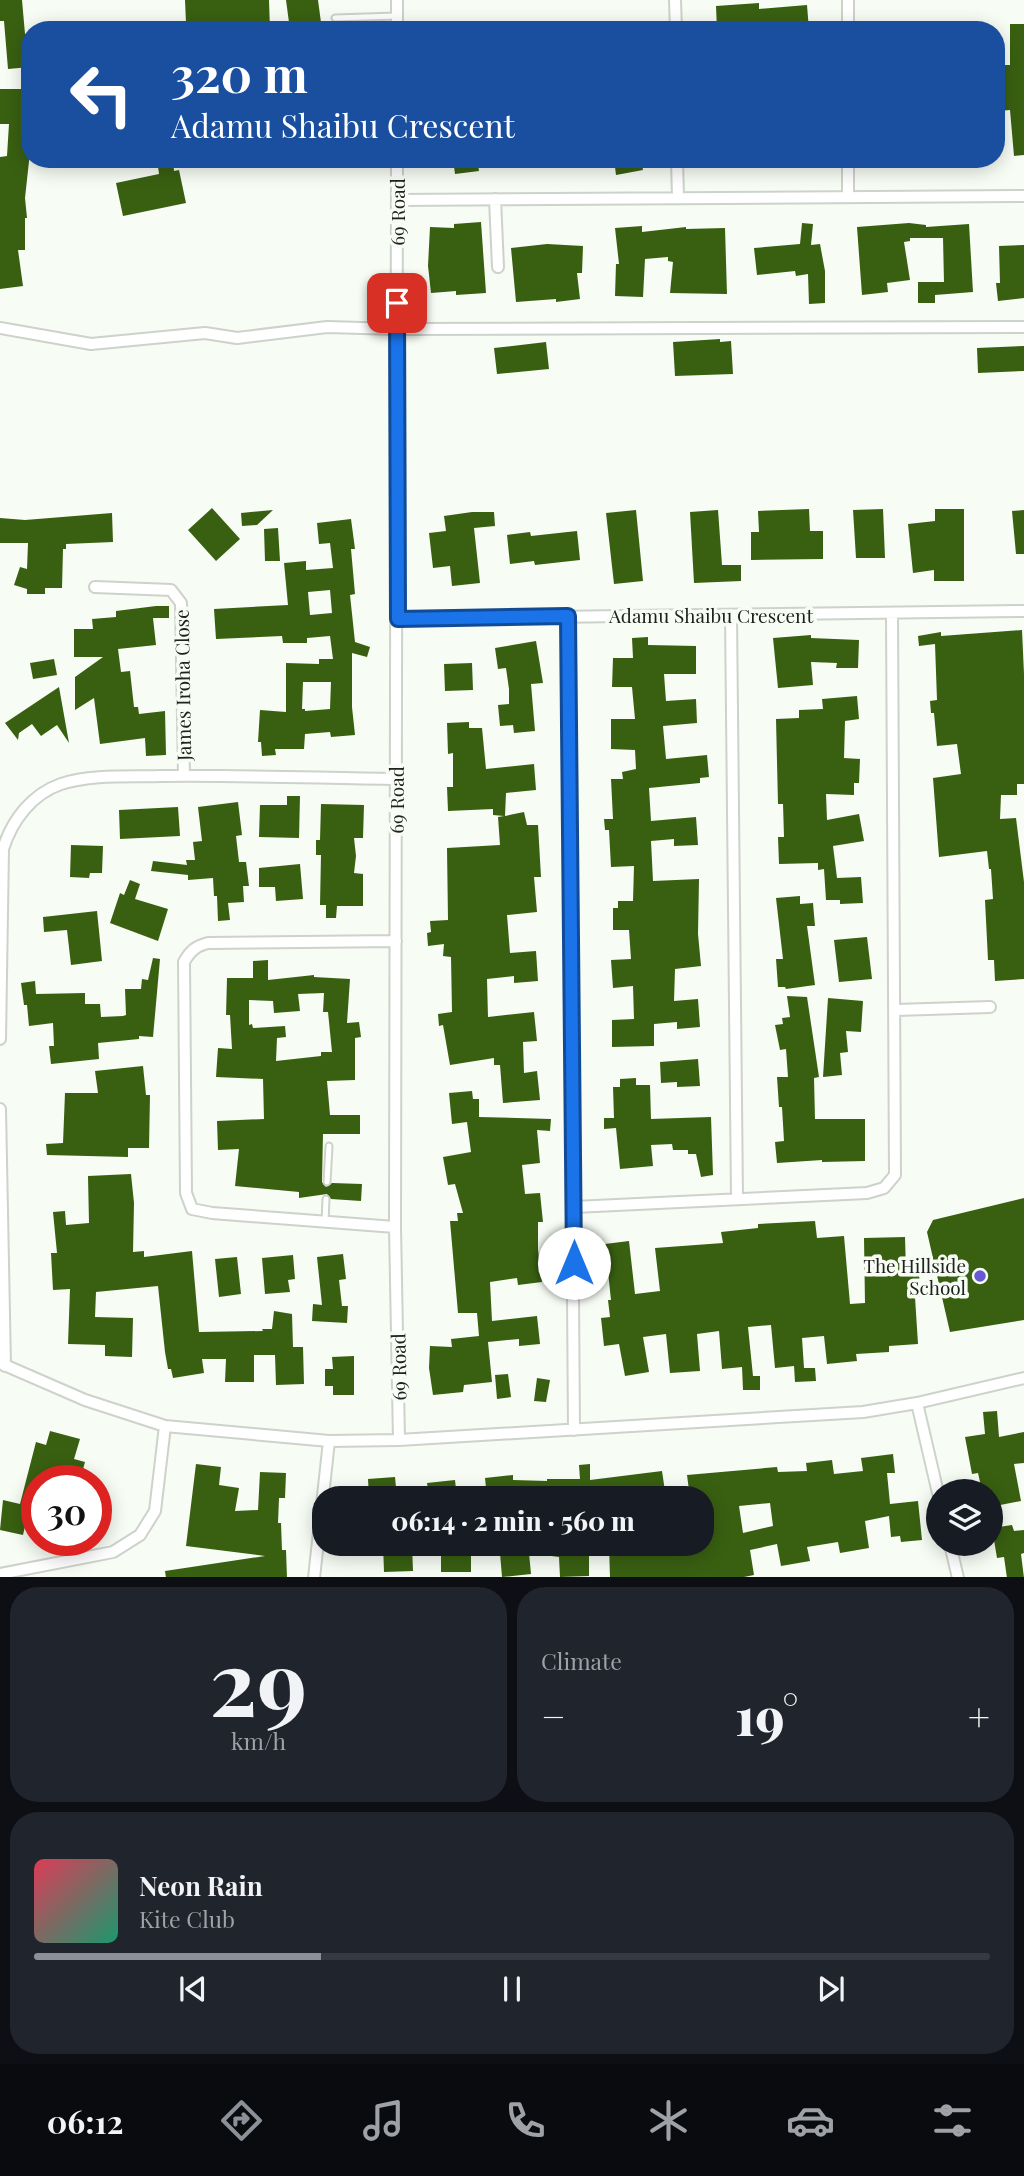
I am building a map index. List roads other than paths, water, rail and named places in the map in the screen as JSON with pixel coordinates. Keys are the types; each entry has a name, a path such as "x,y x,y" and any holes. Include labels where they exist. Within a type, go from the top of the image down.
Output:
{"street":[{"path":"397,0 397,21"},
{"path":"675,0 676,21"},
{"path":"848,0 848,21"},
{"name":"69 Road","path":"397,168 395,1227 399,1440"},
{"path":"677,168 678,198"},
{"path":"848,168 848,197"},
{"path":"397,200 1024,196"},
{"path":"495,200 498,267"},
{"path":"0,328 91,344 205,333 237,338 327,327 1024,327"},
{"name":"James Iroha Close","path":"95,587 162,588 171,590 181,603 184,776"},
{"name":"Adamu Shaibu Crescent","path":"398,619 1024,611"},
{"path":"574,1207 867,1194 884,1188 895,1175 892,613"},
{"path":"731,615 737,1198"},
{"path":"568,616 574,1430"},
{"path":"0,1039 3,849 23,810 48,791 63,784 91,779 184,776 396,779"},
{"path":"395,1227 212,1213 192,1209 186,1193 184,962 197,946 208,943 396,941"},
{"path":"896,1010 990,1007"},
{"path":"0,1109 3,1364 85,1400 165,1426 329,1441 399,1440 863,1412 917,1403 1024,1378"},
{"path":"917,1403 935,1479"},
{"path":"0,1574 113,1552 140,1535 155,1511 165,1426"},
{"path":"314,1577 329,1441"},
{"path":"952,1556 955,1577"}],"lane":[{"path":"335,18 397,16"},
{"path":"327,1182 329,1146"},
{"path":"325,1221 326,1199"}],"place":[{"name":"The Hillside School","path":"980,1276"}]}
